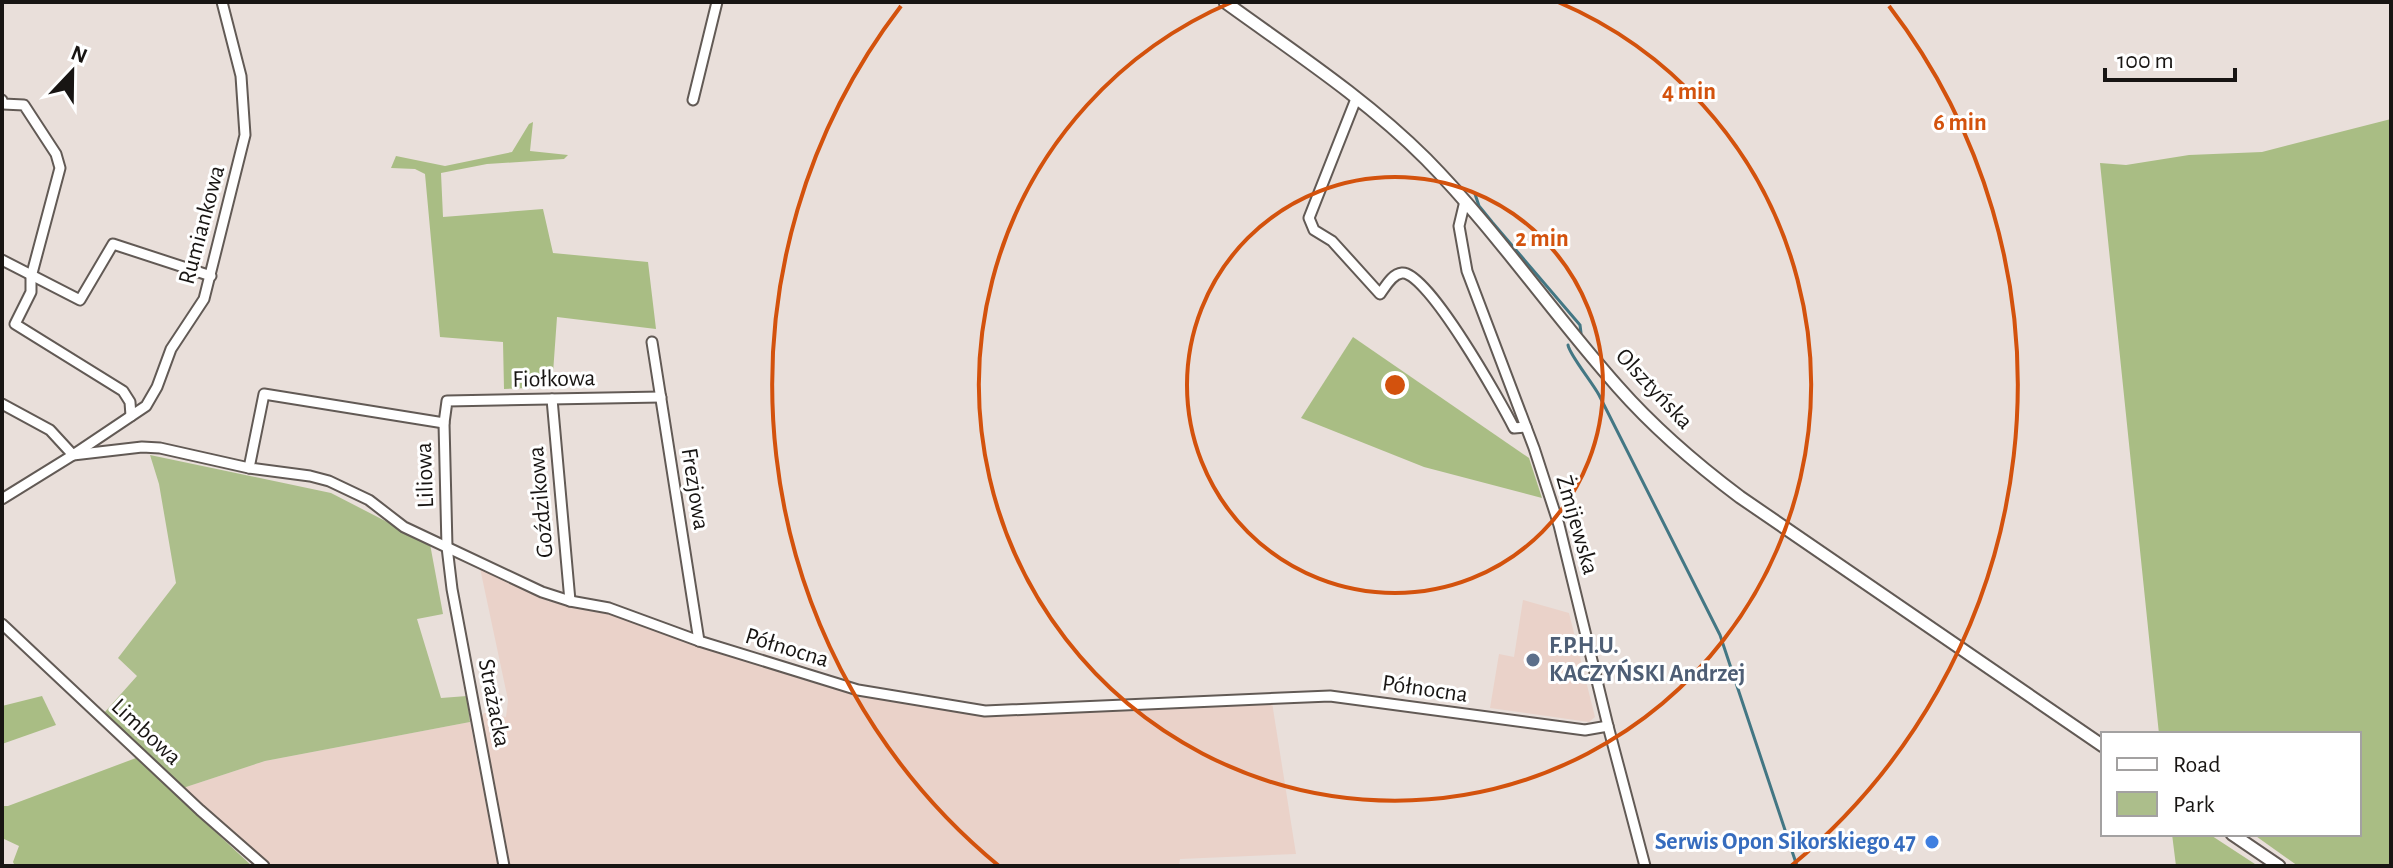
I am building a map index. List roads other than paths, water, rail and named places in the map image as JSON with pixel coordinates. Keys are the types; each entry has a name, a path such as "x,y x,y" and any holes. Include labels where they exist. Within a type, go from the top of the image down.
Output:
{"street":[{"name":"Rumiankowa","path":"73,455 146,406 171,349 204,299 245,135 241,76 222,2"},
{"path":"693,100 717,2"},
{"name":"Olsztyńska","path":"1225,2 1397,132 1465,201 1616,385 1693,461 1740,497 2101,745"},
{"path":"1356,99 1309,218 1314,230 1332,241 1380,294 1393,277 1411,274 1465,342 1514,428 1526,427"},
{"path":"2,100 3,104 24,105 56,154 60,168 31,277 31,292 15,324 123,391 130,402 131,416"},
{"name":"Żmijewska","path":"1465,201 1459,226 1467,271 1559,525 1645,866"},
{"path":"2,260 80,300 113,244 211,276"},
{"name":"Frezjowa","path":"652,342 699,641"},
{"path":"249,468 264,394 444,423"},
{"name":"Fiołkowa","path":"447,401 661,397"},
{"name":"Goździkowa","path":"552,399 570,601"},
{"name":"Liliowa","path":"447,401 444,423 447,547"},
{"path":"2,404 50,430 73,455"},
{"name":"Północna","path":"2,499 73,455 142,447 160,448 249,468 329,481 357,493 404,527 542,592 609,608 699,641 847,688 985,711 1330,696 1585,730 1608,726"},
{"name":"Strażacka","path":"447,547 466,667 504,866"},
{"name":"Limbowa","path":"2,624 264,866"},
{"path":"2235,836 2279,866"}],"waterway":[{"path":"1475,194 1479,206 1580,325 1581,333"},
{"path":"1568,345 1599,395 1720,635 1797,866"}],"place":[{"name":"F.P.H.U. KACZYŃSKI Andrzej","path":"1533,660"},
{"name":"Serwis Opon Sikorskiego 47","path":"1932,842"}]}
